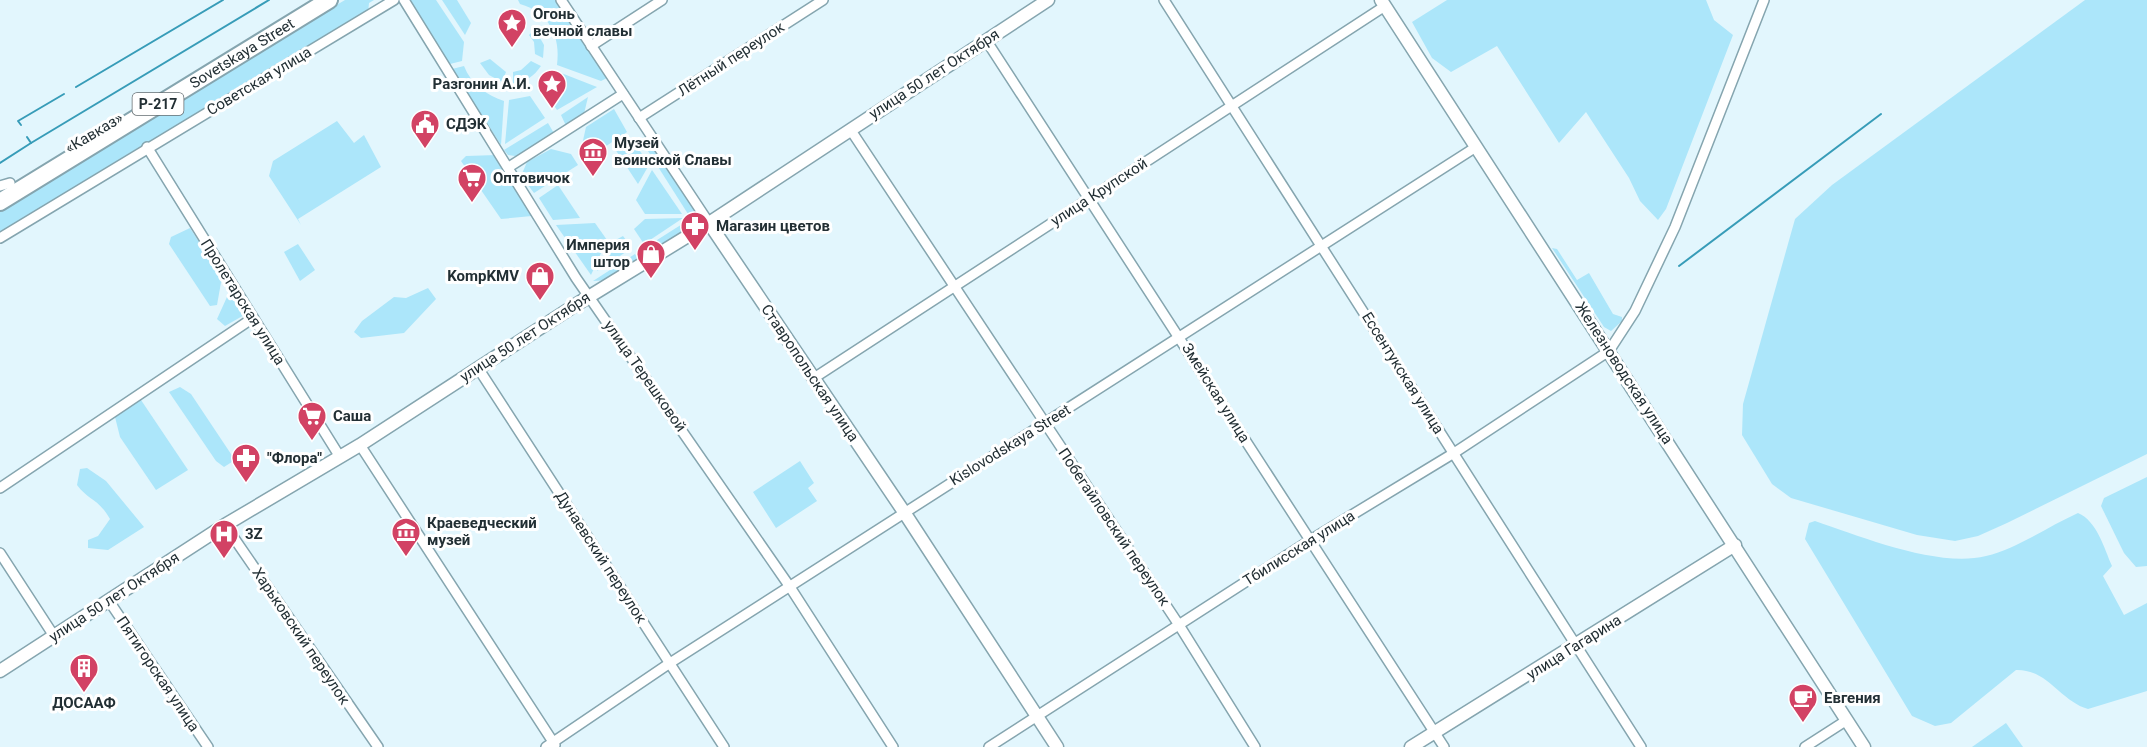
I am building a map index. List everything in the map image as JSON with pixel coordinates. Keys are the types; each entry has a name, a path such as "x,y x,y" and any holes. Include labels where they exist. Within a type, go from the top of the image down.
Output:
{"highway":[{"name":"«Кавказ»","path":"3,186 317,2"},
{"name":"Sovetskaya Street","path":"0,202 317,2"}],"main road":[{"name":"улица 50 лет Октября","path":"0,671 225,525 360,445 590,296 709,224 1048,0"},
{"name":"Железноводская улица","path":"1383,3 1864,747"},
{"name":"Ставропольская улица","path":"709,224 904,512 1057,747"},
{"name":"улица Гагарина","path":"1411,747 1735,545"}],"street":[{"name":"Советская улица","path":"0,238 147,147 394,0"},
{"name":"улица Терешковой","path":"404,0 510,167 541,223 790,587 893,747"},
{"name":"Ставропольская улица","path":"561,0 709,224"},
{"path":"591,46 662,0"},
{"name":"Лётный переулок","path":"639,118 822,0"},
{"name":"Ессентукская улица","path":"1164,0 1234,106 1641,747"},
{"path":"1610,351 1630,319 1675,227 1764,0"},
{"name":"улица Крупской","path":"814,378 1089,197 1234,106 1383,3"},
{"name":"Змейская улица","path":"986,40 1181,337 1309,541 1444,747"},
{"path":"510,167 623,94"},
{"name":"Побегайловский переулок","path":"850,129 1179,625 1255,747"},
{"name":"Пролетарская улица","path":"147,147 340,457"},
{"name":"Kislovodskaya Street","path":"552,745 670,663 1476,147"},
{"path":"0,488 253,318"},
{"name":"Тбилисская улица","path":"989,747 1036,714 1309,541 1454,453 1610,351"},
{"name":"Дунаевский переулок","path":"478,368 724,747"},
{"path":"360,445 552,745"},
{"name":"Харьковский переулок","path":"225,525 378,747"},
{"path":"0,553 54,636"},
{"name":"Пятигорская улица","path":"109,601 208,747"},
{"path":"1805,747 1847,720"}],"shaded area":[{"path":"345,0 374,0 369,3 368,13 133,151 0,233 0,208 128,128"},
{"path":"410,0 436,0 464,42 462,61 450,64"},
{"path":"442,0 457,0 471,23 465,35"},
{"path":"518,0 555,0 607,78 601,81 557,65 557,45 551,27 539,13 520,4"},
{"path":"1447,0 1706,0 1714,20 1733,35 1666,209 1658,220 1640,201 1629,178 1586,112 1559,143 1497,46 1451,72 1432,58 1412,22"},
{"path":"2085,0 2147,0 2147,454 2007,523 1978,536 1955,541 1917,535 1791,498 1772,484 1742,435 1743,404 1795,219 1832,185"},
{"path":"535,29 544,45 543,58 535,54 534,42 529,35"},
{"path":"490,59 506,72 502,82 489,75 480,63"},
{"path":"531,61 541,66 529,78 513,83 513,72 521,70"},
{"path":"464,66 480,88 504,101 501,145 452,69"},
{"path":"556,71 597,87 557,110 541,87"},
{"path":"530,96 545,118 505,144 509,100"},
{"path":"588,97 583,118 567,128 561,115"},
{"path":"614,109 627,132 590,157 582,145 586,127"},
{"path":"337,121 354,143 364,135 381,167 298,219 301,225 269,176 273,161"},
{"path":"548,123 555,135 522,157 508,155 504,150"},
{"path":"631,137 649,165 638,184 615,149"},
{"path":"653,148 695,212 688,214 648,151"},
{"path":"551,149 571,154 578,165 534,193 521,176 527,162"},
{"path":"497,155 532,216 501,219 461,161 466,156"},
{"path":"652,170 682,214 645,214 636,200"},
{"path":"558,185 580,218 553,220 539,198"},
{"path":"683,218 644,244 634,229 645,219"},
{"path":"687,221 691,226 651,253 646,247"},
{"path":"595,223 607,240 591,275 556,225"},
{"path":"190,228 222,277 217,305 210,306 169,244 171,237"},
{"path":"623,236 632,248 597,271 612,242"},
{"path":"298,244 315,270 300,281 284,252"},
{"path":"1552,248 1557,249 1577,280 1589,273 1613,314 1622,317 1622,321 1611,331 1604,327"},
{"path":"635,254 639,261 610,280 593,281"},
{"path":"428,288 436,299 404,333 361,338 354,332 362,321 394,297 406,298"},
{"path":"233,294 246,314 225,326 217,319 227,297"},
{"path":"180,387 191,394 235,460 224,467 216,461 169,392"},
{"path":"141,400 188,470 156,490 120,437 115,417"},
{"path":"800,461 814,483 808,488 817,501 776,528 753,492"},
{"path":"87,468 106,481 144,527 108,550 88,548 88,540 98,536 110,519 101,507 77,485 80,469"},
{"path":"2147,477 2147,566 2136,567 2124,553 2101,506 2104,498"},
{"path":"2078,513 2090,522 2103,543 2112,566 2103,576 2124,615 2147,603 2147,691 2088,709 2069,699 2037,675 2016,670 1951,723 1935,726 1912,716 1805,539 1809,523 1815,521 1900,549 1946,558 1967,559 1986,556 2010,548"},
{"path":"2006,723 2023,747 1972,747"}],"waterway":[{"path":"76,87 223,0"},
{"path":"31,143 269,0"},
{"path":"21,125 18,121 64,94"},
{"path":"1679,266 1881,114"},
{"path":"0,163 31,143 27,137"}],"place":[{"name":"Огонь вечной славы","path":"512,48"},
{"name":"Разгонин А.И.","path":"552,110"},
{"name":"СДЭК","path":"425,150"},
{"name":"Музей воинской Славы","path":"593,178"},
{"name":"Оптовичок","path":"472,204"},
{"name":"Магазин цветов","path":"695,252"},
{"name":"Империя штор","path":"651,280"},
{"name":"KompKMV","path":"540,302"},
{"name":"Саша","path":"312,442"},
{"name":"\"Флора\"","path":"246,484"},
{"name":"Краеведческий музей","path":"406,558"},
{"name":"3Z","path":"224,560"},
{"name":"ДОСААФ","path":"84,694"},
{"name":"Евгения","path":"1803,724"}]}
